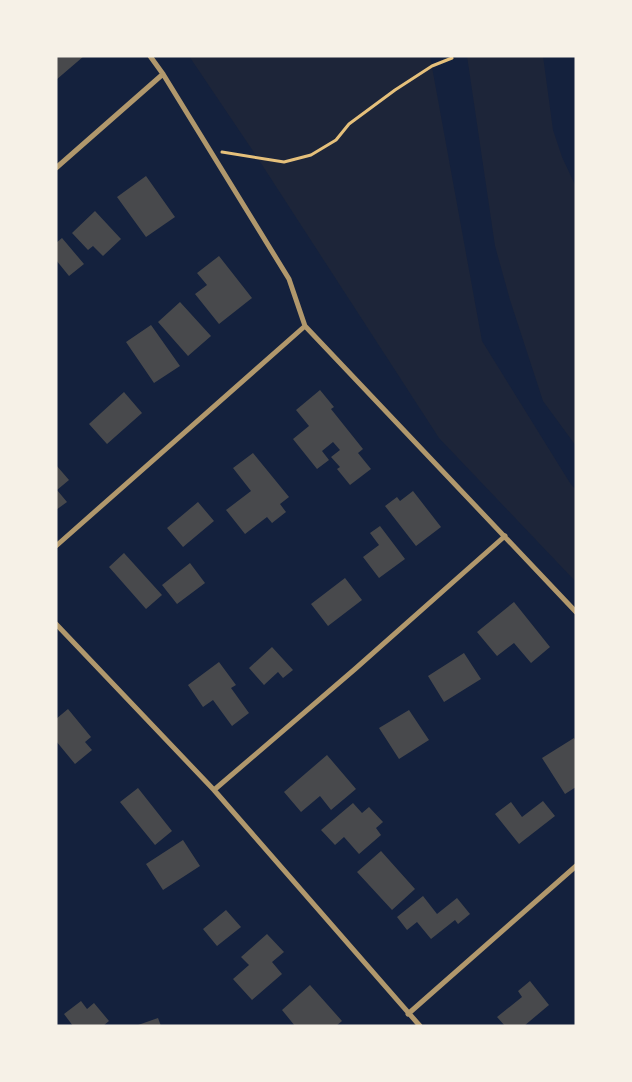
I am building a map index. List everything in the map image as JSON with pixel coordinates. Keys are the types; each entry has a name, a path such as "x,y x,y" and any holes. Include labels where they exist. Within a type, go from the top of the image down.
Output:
{"street":[{"path":"150,56 163,74 289,279 304,326 576,612"},
{"path":"56,168 163,74"},
{"path":"56,546 304,326"},
{"path":"214,790 355,669 505,536"},
{"path":"56,624 214,790 420,1026"},
{"path":"408,1014 576,866"}],"path":[{"path":"210,150 284,162 311,155 336,140 349,124 395,90 432,66 452,58"}],"shaded area":[{"path":"189,56 430,56 482,341 576,490 576,582 439,438 253,151"},
{"path":"467,56 543,56 553,130 562,157 576,187 576,446 543,401 510,300 495,246"}],"building":[{"path":"56,56 84,56 56,80"},
{"path":"146,176 175,217 146,237 117,197"},
{"path":"95,211 121,239 103,256 93,246 88,250 72,233"},
{"path":"62,238 84,264 69,276 56,260 56,243"},
{"path":"219,256 252,298 219,324 195,294 207,285 197,273"},
{"path":"180,302 211,336 188,356 158,322"},
{"path":"151,325 180,366 154,383 126,342"},
{"path":"320,390 334,407 331,409 363,449 358,453 371,469 350,485 337,469 340,467 331,457 340,450 333,442 322,451 329,460 317,469 293,439 309,426 296,410"},
{"path":"124,392 142,413 107,444 89,424"},
{"path":"253,453 289,497 280,504 286,512 272,523 267,517 245,534 226,510 251,491 233,468"},
{"path":"56,465 69,480 57,490 67,502 56,510"},
{"path":"413,491 441,527 416,546 385,506 397,497 400,501"},
{"path":"198,502 214,521 183,547 167,528"},
{"path":"380,526 405,559 379,578 363,557 379,545 370,533"},
{"path":"124,553 162,595 146,609 109,567"},
{"path":"190,563 205,583 177,604 162,585"},
{"path":"345,578 362,600 328,626 311,604"},
{"path":"514,602 550,647 531,663 514,643 497,656 477,632"},
{"path":"272,647 293,670 283,678 278,672 264,685 249,668"},
{"path":"464,653 481,679 444,702 428,676"},
{"path":"219,662 236,685 231,688 249,713 232,726 213,700 203,707 188,685"},
{"path":"68,709 91,737 85,742 92,750 75,764 56,741 56,719"},
{"path":"409,710 429,740 399,759 379,728"},
{"path":"574,738 576,742 576,787 565,794 542,758"},
{"path":"327,755 356,789 331,810 320,796 301,812 284,792"},
{"path":"138,788 172,831 155,845 120,802"},
{"path":"543,801 555,816 519,844 495,814 511,802 522,817"},
{"path":"353,803 362,813 369,807 383,822 376,828 381,835 359,854 344,837 335,845 321,830"},
{"path":"183,840 200,866 163,890 146,864"},
{"path":"381,851 415,889 392,910 357,872"},
{"path":"423,896 437,914 457,898 470,914 458,924 455,920 431,939 417,922 407,930 397,917"},
{"path":"226,910 241,927 217,946 203,929"},
{"path":"267,934 284,952 272,962 282,974 252,1000 233,979 249,965 241,957"},
{"path":"530,981 549,1005 524,1026 505,1026 497,1017 522,997 518,991"},
{"path":"310,985 342,1021 336,1026 295,1026 282,1010"},
{"path":"81,1001 87,1009 94,1003 109,1021 103,1026 73,1026 64,1014"},
{"path":"158,1018 161,1026 138,1026 138,1025"}]}
